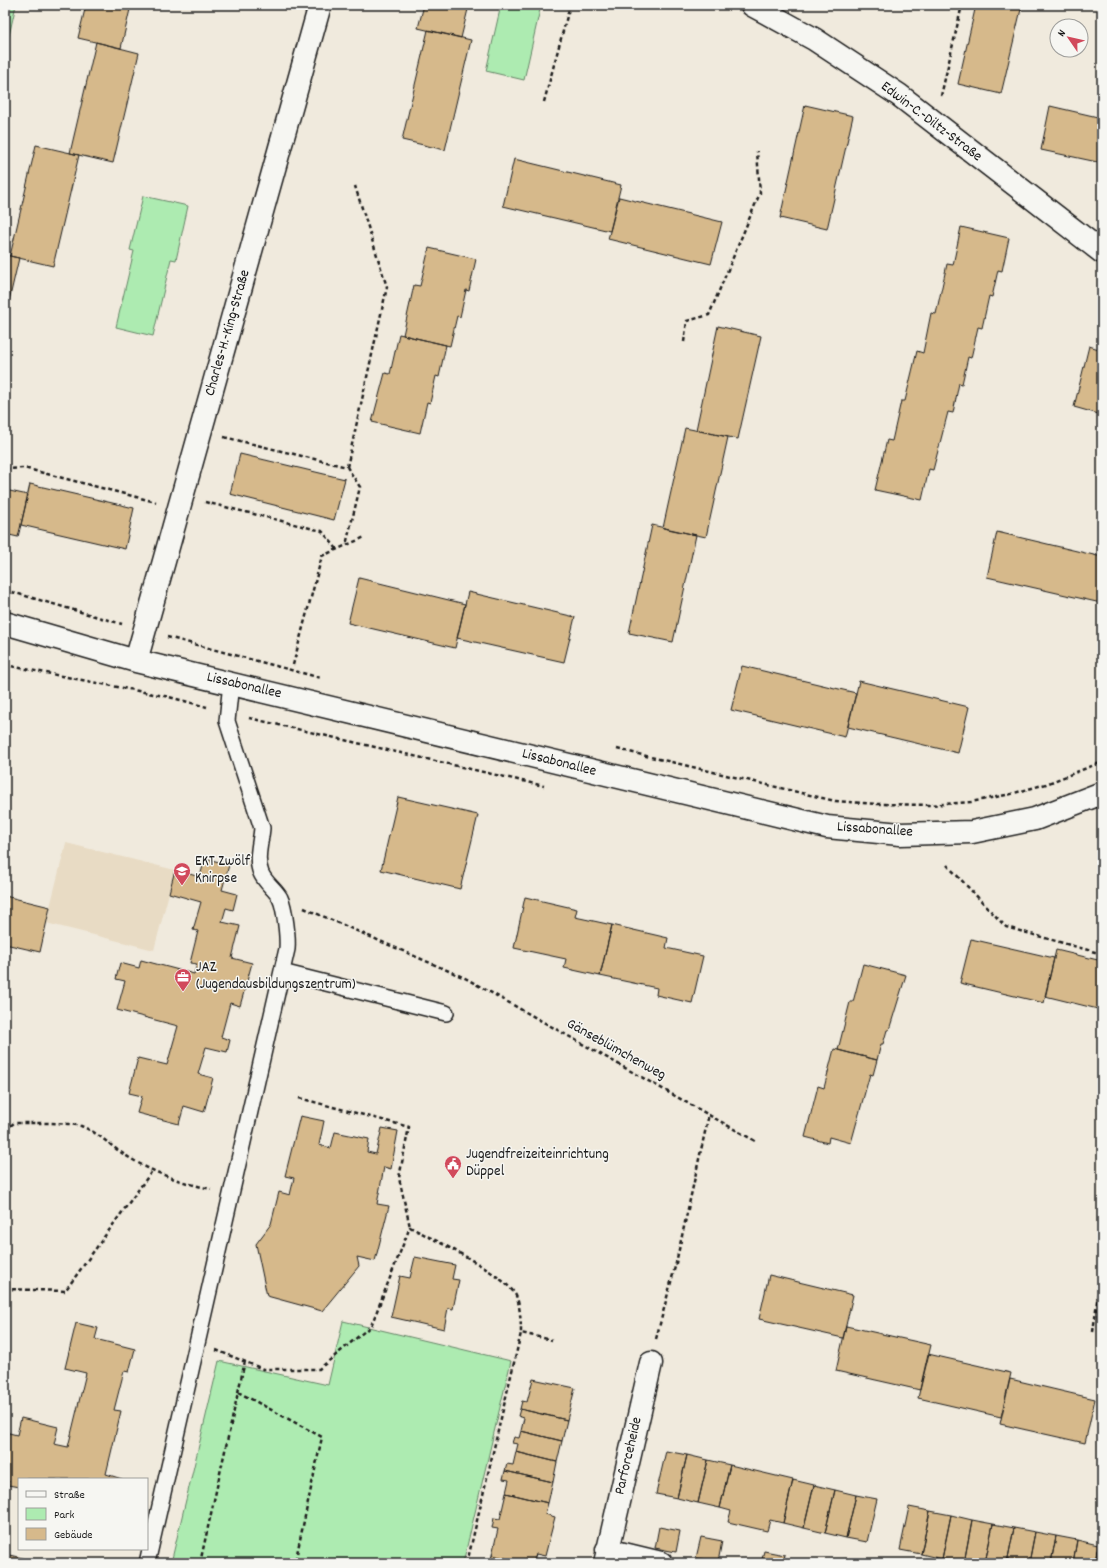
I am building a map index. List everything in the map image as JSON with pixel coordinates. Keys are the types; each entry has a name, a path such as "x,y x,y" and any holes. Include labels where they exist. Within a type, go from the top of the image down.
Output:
{"street":[{"name":"Charles-H.-King-Straße","path":"136,661 320,5"},
{"name":"Edwin-C.-Diltz-Straße","path":"752,5 814,39 899,95 1102,252"},
{"name":"Lissabonallee","path":"10,626 136,661 827,827 900,834 972,832 1035,819 1102,793"},
{"name":"Parforceheide","path":"651,1363 606,1556 662,1563"}],"lane":[{"path":"147,1563 287,949 288,936 280,898 261,873 258,859 262,828 227,721 231,683"},
{"path":"282,972 446,1013"}],"path":[{"path":"544,102 570,5"},
{"path":"940,101 962,5"},
{"path":"684,342 687,321 709,315 760,193 757,151"},
{"path":"347,467 387,287 354,186"},
{"path":"220,436 347,467 360,487 346,545"},
{"path":"5,469 24,468 161,503"},
{"path":"202,502 322,531 337,549"},
{"path":"293,665 322,556 365,537"},
{"path":"5,590 106,619"},
{"path":"191,643 322,678"},
{"path":"5,665 169,697 202,706"},
{"path":"611,748 835,801 878,804 931,805 971,802 1011,794 1046,784 1102,762"},
{"path":"947,865 1006,927 1102,954"},
{"name":"Gänseblümchenweg","path":"280,898 465,978 757,1142"},
{"path":"196,1343 263,1369 319,1369 371,1326 410,1227 399,1178 409,1127 299,1098"},
{"path":"651,1363 676,1263 709,1114"},
{"path":"5,1130 14,1123 79,1126 100,1135 118,1150 152,1171 180,1182 231,1194"},
{"path":"5,1289 65,1290 152,1171"},
{"path":"410,1227 492,1272 516,1294 521,1333 467,1563"},
{"path":"1093,1332 1102,1264"},
{"path":"521,1333 552,1340"},
{"path":"200,1563 245,1361"},
{"path":"238,1392 322,1438 295,1563"}],"shaded area":[{"path":"66,843 175,870 154,950 46,923"}],"green space":[{"path":"5,5 16,5 5,53"},
{"path":"501,5 541,5 524,80 486,71"},
{"path":"143,196 188,206 176,260 171,259 153,336 116,327 134,251 130,250"},
{"path":"343,1321 511,1361 463,1563 171,1563 219,1361 328,1385"}],"building":[{"path":"86,5 131,5 121,48 78,38"},
{"path":"424,5 469,5 461,38 418,28"},
{"path":"976,5 1022,5 1001,94 958,84"},
{"path":"428,30 471,40 445,150 402,140"},
{"path":"96,42 139,53 113,163 70,153"},
{"path":"805,105 853,116 827,229 780,218"},
{"path":"1050,106 1102,118 1102,163 1041,150"},
{"path":"36,145 79,155 53,266 10,256"},
{"path":"514,159 621,185 610,231 503,206"},
{"path":"619,197 722,222 711,264 608,239"},
{"path":"961,227 1009,238 1002,271 998,270 992,297 989,296 982,328 978,327 971,358 968,357 962,384 959,383 953,413 948,412 933,470 929,469 922,500 875,490 887,440 892,441 901,401 905,401 917,351 923,353 931,313 936,314 947,264 953,265"},
{"path":"429,248 476,259 469,291 466,290 460,317 457,316 450,346 403,335 414,285 420,286"},
{"path":"5,255 19,258 5,318"},
{"path":"718,326 761,336 738,439 696,430"},
{"path":"399,334 446,345 439,377 436,376 430,403 427,402 420,433 372,422 385,373 390,374"},
{"path":"1089,346 1102,350 1102,415 1074,407"},
{"path":"685,428 728,437 706,537 663,528"},
{"path":"240,454 345,479 334,520 230,494"},
{"path":"30,484 134,508 125,549 21,525"},
{"path":"5,490 28,495 18,537 5,534"},
{"path":"652,525 696,535 673,642 629,633"},
{"path":"997,532 1102,557 1101,603 987,577"},
{"path":"359,578 465,604 455,648 348,623"},
{"path":"468,592 575,617 564,662 457,638"},
{"path":"742,666 856,693 845,737 731,710"},
{"path":"859,681 969,707 958,753 848,727"},
{"path":"398,797 478,815 460,889 381,870"},
{"name":"JAZ (Jugendausbildungszentrum)","path":"205,858 229,865 222,890 237,894 233,910 226,908 222,922 240,926 232,958 252,963 240,1006 230,1003 221,1037 230,1040 227,1052 206,1047 198,1074 213,1078 204,1112 184,1106 179,1124 137,1113 142,1096 129,1093 138,1058 167,1065 178,1026 117,1010 125,981 116,979 120,963 139,968 141,960 194,974 197,964 190,963 198,931 193,930 201,902 169,893 175,870 200,877"},
{"path":"5,896 50,907 40,952 5,944"},
{"path":"525,897 577,909 575,917 612,925 600,976 564,968 566,959 514,948"},
{"path":"612,925 668,938 666,948 703,956 692,1003 656,995 657,988 600,976"},
{"path":"971,939 1054,958 1044,1003 960,983"},
{"path":"1056,950 1102,961 1102,1010 1045,996"},
{"path":"863,964 906,975 889,1030 887,1030 883,1044 881,1044 877,1060 838,1050 850,1002 853,1002"},
{"path":"834,1049 877,1060 873,1075 870,1074 851,1143 829,1137 828,1143 805,1137 818,1086 824,1088"},
{"path":"300,1116 324,1121 319,1145 331,1148 335,1132 369,1139 367,1152 376,1154 382,1128 398,1131 391,1169 384,1167 377,1204 389,1206 375,1261 357,1257 359,1266 322,1311 267,1296 256,1244 271,1224 279,1192 290,1195 294,1178 285,1176"},
{"path":"415,1257 455,1265 452,1279 459,1280 453,1309 448,1308 444,1329 391,1317 400,1276 410,1278"},
{"path":"769,1275 853,1295 843,1338 759,1319"},
{"path":"76,1323 98,1328 95,1339 135,1349 129,1372 124,1371 114,1410 121,1411 106,1474 119,1478 18,1478 18,1487 8,1485 9,1481 5,1480 5,1432 17,1435 21,1418 58,1427 54,1444 68,1447 86,1373 65,1368"},
{"path":"846,1326 931,1345 920,1390 836,1371"},
{"path":"928,1354 1011,1373 1001,1417 918,1398"},
{"path":"533,1379 575,1388 567,1420 520,1409 522,1401 527,1402"},
{"path":"1010,1379 1095,1399 1085,1443 1000,1424"},
{"path":"520,1409 567,1420 562,1441 521,1431 524,1418 518,1416"},
{"path":"521,1431 562,1441 557,1462 516,1452 518,1444 512,1443 514,1437 519,1438"},
{"path":"666,1451 687,1455 677,1498 656,1494"},
{"path":"516,1452 557,1462 553,1482 505,1471 507,1464 513,1465"},
{"path":"687,1455 708,1460 698,1503 677,1498"},
{"path":"708,1460 730,1465 720,1508 698,1503"},
{"path":"730,1465 793,1480 783,1523 770,1520 767,1531 728,1522 731,1511 720,1508"},
{"path":"505,1471 553,1482 548,1503 506,1493 509,1480 503,1479"},
{"path":"793,1480 814,1485 804,1528 783,1523"},
{"path":"814,1485 835,1490 825,1533 804,1528"},
{"path":"835,1490 856,1495 846,1538 825,1533"},
{"path":"506,1493 548,1503 545,1514 555,1517 545,1556 536,1554 533,1563 524,1563 492,1555 498,1529 492,1528 494,1518 500,1519"},
{"path":"856,1495 877,1499 867,1542 846,1538"},
{"path":"909,1507 930,1511 921,1554 900,1550"},
{"path":"930,1511 951,1515 942,1559 921,1554"},
{"path":"951,1515 972,1520 964,1563 942,1559"},
{"path":"972,1520 993,1524 985,1563 964,1563"},
{"path":"993,1524 1014,1528 1007,1563 985,1563"},
{"path":"659,1527 680,1531 676,1552 655,1548"},
{"path":"1014,1528 1035,1532 1029,1563 1007,1563"},
{"path":"1035,1532 1056,1536 1051,1563 1029,1563"},
{"path":"1056,1536 1077,1540 1073,1563 1051,1563"},
{"path":"701,1537 722,1541 718,1562 696,1558"},
{"path":"1077,1540 1098,1545 1095,1563 1073,1563"},
{"path":"1098,1545 1102,1545 1102,1563 1095,1563"},
{"path":"764,1551 785,1555 783,1563 761,1563"},
{"path":"5,1554 44,1563 5,1563"},
{"path":"492,1555 524,1563 490,1563"}],"place":[{"name":"EKT Zwölf Knirpse","path":"182,886"},
{"name":"JAZ (Jugendausbildungszentrum)","path":"183,992"},
{"name":"Jugendfreizeiteinrichtung Düppel","path":"453,1179"}]}
